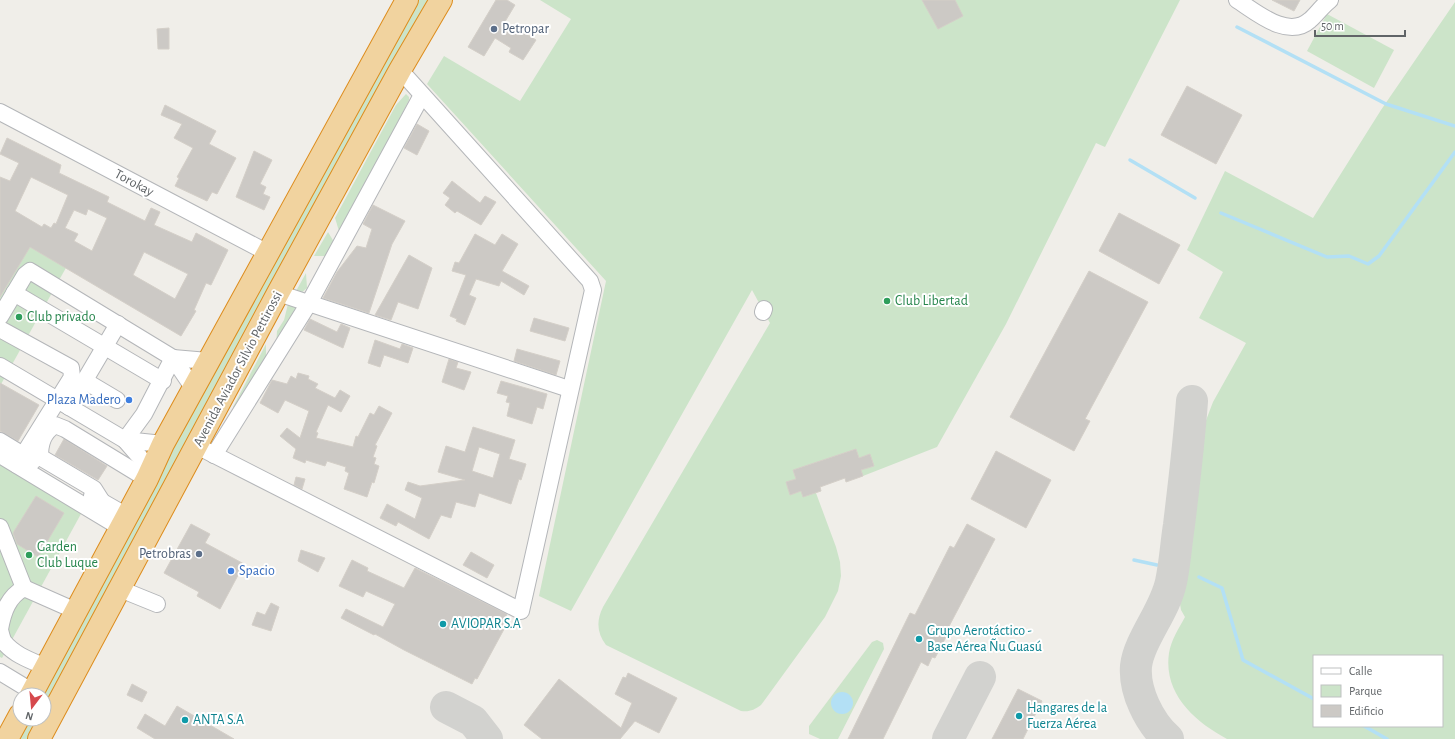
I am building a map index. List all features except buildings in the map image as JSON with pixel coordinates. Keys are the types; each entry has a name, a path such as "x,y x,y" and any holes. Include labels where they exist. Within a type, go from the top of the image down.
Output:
{"highway":[{"name":"Avenida Aviador Silvio Pettirossi","path":"35,687 149,475 163,444 407,0"},
{"name":"Avenida Aviador Silvio Pettirossi","path":"39,739 120,589 205,451 278,293 400,70 441,0"},
{"path":"7,739 14,727"}],"street":[{"path":"1237,0 1278,26 1288,27 1309,22 1330,0"},
{"path":"400,70 590,281 593,290 569,389 521,611 205,451 309,303 422,95"},
{"name":"Torokay","path":"0,112 268,253"},
{"path":"0,317 25,275 30,271 173,358 194,389"},
{"path":"14,293 104,348 163,381"},
{"path":"278,293 569,389"},
{"path":"58,401 85,381 118,324"},
{"path":"0,329 71,368 72,377 58,401 14,456"},
{"path":"173,358 208,361"},
{"path":"125,440 144,414 163,381 173,358"},
{"path":"0,366 125,440 163,444"},
{"path":"85,381 117,400"},
{"path":"124,522 101,500 94,489 40,457 43,438 48,430 55,425 149,475"},
{"path":"125,440 149,475"},
{"path":"0,441 14,456 124,522"},
{"path":"14,456 101,500"},
{"path":"0,527 24,588 76,611"},
{"path":"24,588 15,593 7,606 0,630 3,642 25,659 46,667"},
{"path":"120,589 156,605"},
{"path":"0,672 23,687"}],"green space":[{"path":"416,0 433,0 52,700 52,687 43,687"},
{"name":"Club Libertad","path":"540,0 1180,0 1105,147 1096,143 1006,324 937,447 863,476 861,470 874,466 870,454 859,458 856,449 793,470 796,479 786,482 790,495 801,491 816,493 836,547 840,562 841,576 838,591 825,617 761,705 752,710 741,711 606,645 599,631 598,622 603,607 770,323 752,290 571,611 539,596 606,281 427,84 444,56 520,101 571,19"},
{"path":"1455,2 1455,739 1227,739 1215,732 1193,715 1176,694 1171,681 1168,668 1169,653 1176,634 1185,617 1181,610 1180,604 1205,423 1213,402 1246,343 1199,318 1223,272 1187,250 1225,171 1313,218 1381,110"},
{"path":"1327,14 1394,50 1374,88 1307,51"},
{"path":"406,94 409,97 409,100 369,181 339,231 335,218 396,105"},
{"name":"Club privado","path":"0,207 77,248 0,386"},
{"path":"328,232 334,242 327,256 314,256"},
{"path":"306,273 307,288 300,294 295,293"},
{"path":"288,304 297,307 276,347 277,331 284,320"},
{"path":"266,344 266,360 234,409 233,407"},
{"name":"Garden Club Luque","path":"0,464 82,512 2,658 0,657"},
{"path":"877,640 883,643 884,649 838,739 820,739 809,734 809,726 872,642"},
{"path":"22,727 38,727 31,739 15,739"}],"water":[{"path":"842,692 850,695 853,703 850,711 842,714 834,711 831,703 834,695"}],"waterway":[{"path":"1237,27 1386,104 1455,126"},
{"path":"1221,213 1327,257 1349,256 1368,264 1379,256 1455,152"},
{"path":"1130,160 1195,198"},
{"path":"1134,560 1157,565"},
{"path":"1199,577 1222,588 1243,660 1313,698"},
{"path":"1366,727 1387,739"}],"taxiway":[{"path":"1168,739 1155,724 1144,706 1137,686 1136,666 1142,646 1168,593 1171,582 1185,478 1192,401"},
{"path":"948,739 980,677"},
{"path":"446,707 473,721 487,739"}],"place":[{"name":"Petropar","path":"494,29"},
{"name":"Club Libertad","path":"887,301"},
{"name":"Club privado","path":"19,317"},
{"name":"Plaza Madero","path":"129,400"},
{"name":"Petrobras","path":"199,554"},
{"name":"Garden Club Luque","path":"29,555"},
{"name":"Spacio","path":"231,571"},
{"name":"AVIOPAR S.A","path":"443,624"},
{"name":"Grupo Aerotáctico - Base Aérea Ñu Guasú","path":"919,639"},
{"name":"Hangares de la Fuerza Aérea","path":"1019,716"},
{"name":"ANTA S.A","path":"185,720"}]}
